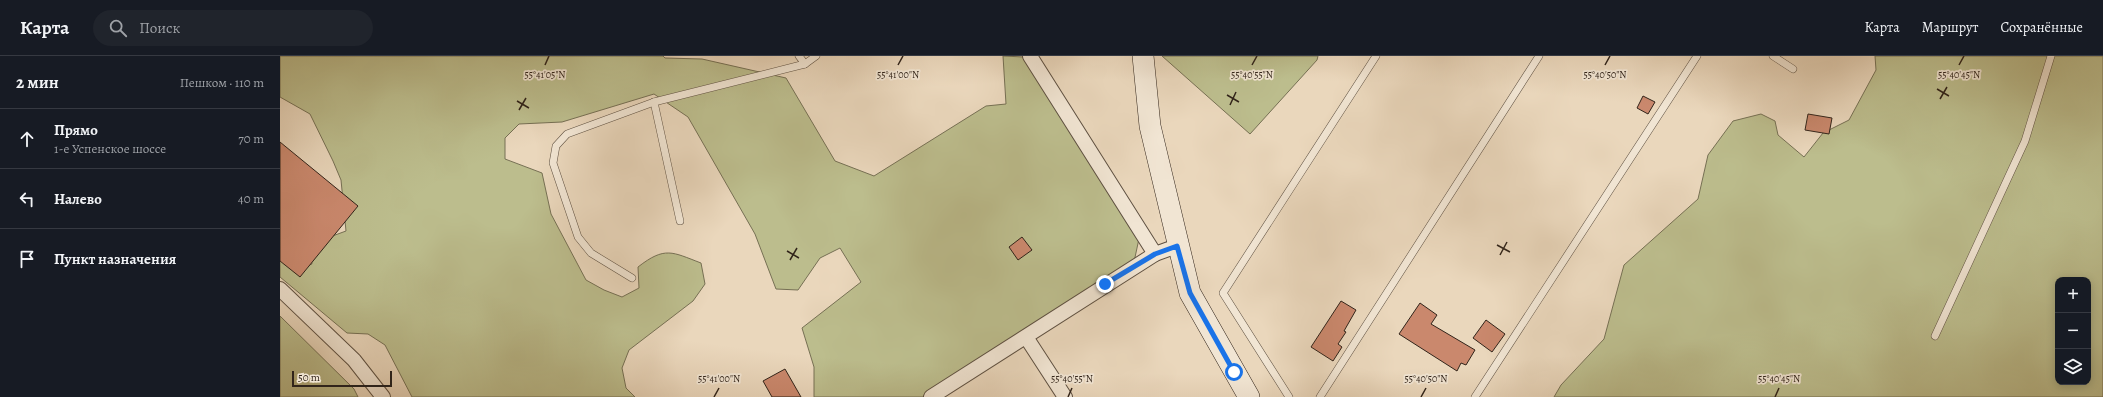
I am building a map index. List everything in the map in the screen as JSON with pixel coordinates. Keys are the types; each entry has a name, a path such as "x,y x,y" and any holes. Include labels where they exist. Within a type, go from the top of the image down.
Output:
{"main road":[{"path":"1143,56 1150,126 1177,246 1190,293 1249,397"}],"street":[{"path":"1030,56 1155,254"},
{"path":"931,397 1026,337 1105,284 1155,254 1177,246"},
{"path":"280,289 354,360 383,397"},
{"path":"1026,337 1065,397"}],"lane":[{"path":"799,56 804,64"},
{"path":"632,278 591,253 578,237 553,163 556,146 567,134 654,102 804,64 816,56"},
{"path":"1289,397 1224,293 1376,56"},
{"path":"1320,397 1539,56"},
{"path":"1475,397 1697,56"},
{"path":"1773,56 1793,69"},
{"path":"1935,336 2026,141 2051,56"},
{"path":"654,102 680,221"}],"green space":[{"path":"280,56 663,56 665,58 702,59 786,78 835,161 874,176 986,106 1006,104 1003,56 1024,57 1140,234 1134,262 926,397 814,397 814,367 802,328 861,282 840,248 820,258 798,290 776,289 755,234 688,117 654,94 562,122 519,124 505,138 505,159 542,173 551,214 586,280 604,290 622,297 639,288 638,267 655,256 669,253 683,256 701,263 705,284 693,301 629,350 622,368 626,388 635,397 412,397 385,345 368,334 347,333 280,277 280,259 294,271 312,264 308,245 346,231 341,180 310,114 280,97"},
{"path":"1162,56 1318,56 1317,60 1250,134"},
{"path":"1875,56 2103,56 2103,397 1554,397 1561,385 1604,339 1624,265 1698,199 1708,155 1733,121 1761,114 1775,121 1778,135 1804,157 1823,133 1849,120 1876,70"},
{"path":"280,316 354,389 358,397 280,397"}],"building":[{"path":"1643,96 1655,102 1648,114 1637,108"},
{"path":"1808,114 1832,118 1829,134 1805,130"},
{"path":"280,142 358,206 300,277 280,261"},
{"path":"1022,237 1032,250 1018,260 1009,247"},
{"path":"1341,301 1356,310 1344,331 1346,332 1338,344 1342,347 1333,361 1311,347"},
{"path":"1420,303 1437,315 1431,324 1475,350 1466,365 1461,363 1457,371 1399,334"},
{"path":"1486,320 1505,334 1492,352 1473,338"},
{"path":"785,369 801,397 772,397 763,381"}],"route":[{"path":"1105,284 1155,254 1177,246 1190,293 1234,372"}]}
